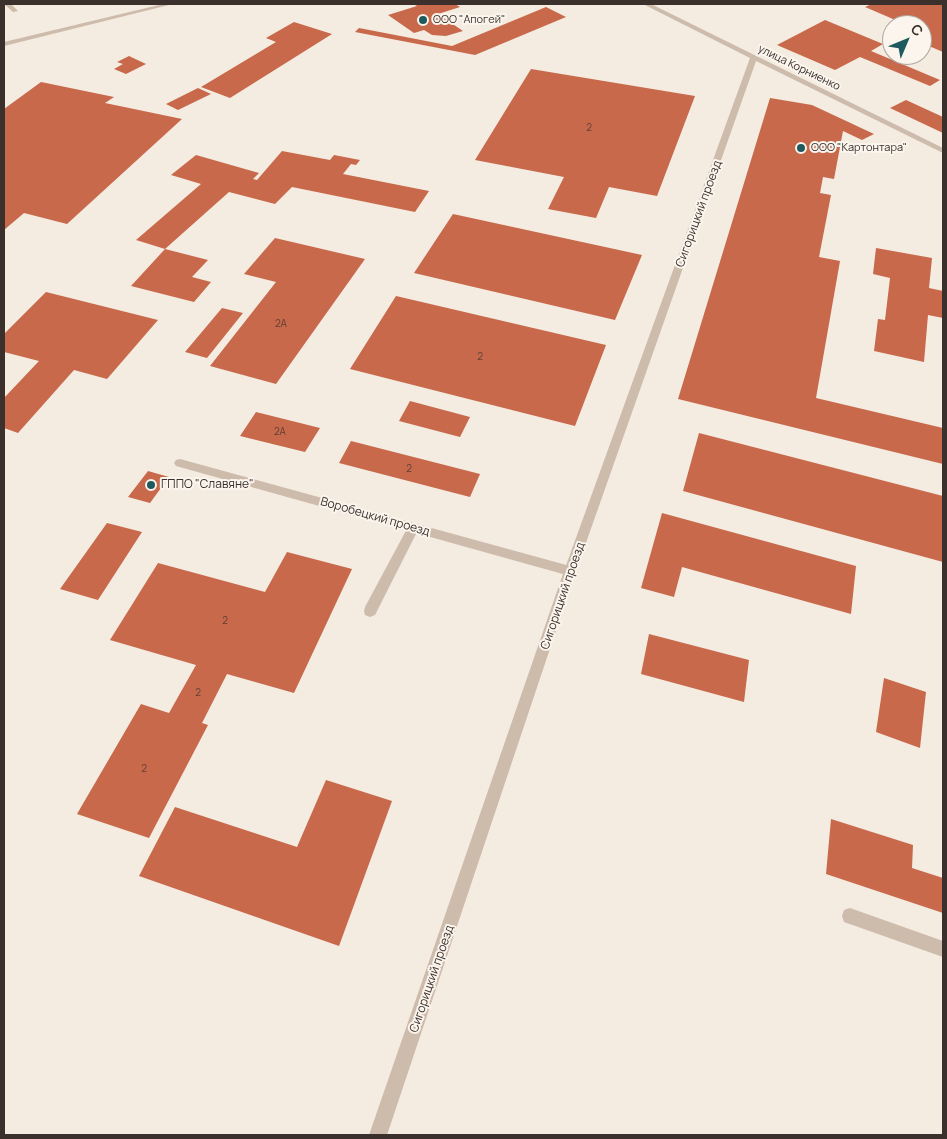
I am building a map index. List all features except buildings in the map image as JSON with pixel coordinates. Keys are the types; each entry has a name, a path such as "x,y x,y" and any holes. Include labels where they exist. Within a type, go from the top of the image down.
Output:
{"street":[{"path":"7,4 15,11"},
{"path":"4,44 170,4"},
{"name":"улица Корниенко","path":"646,4 943,151"},
{"name":"Сигорицкий проезд","path":"378,1135 570,571 754,58"},
{"name":"Воробецкий проезд","path":"180,463 570,571"},
{"path":"370,611 413,528"},
{"path":"850,916 943,949"}],"place":[{"name":"ООО \"Апогей\"","path":"423,20"},
{"name":"ООО \"Картонтара\"","path":"801,148"},
{"name":"ГППО \"Славяне\"","path":"151,485"}]}
